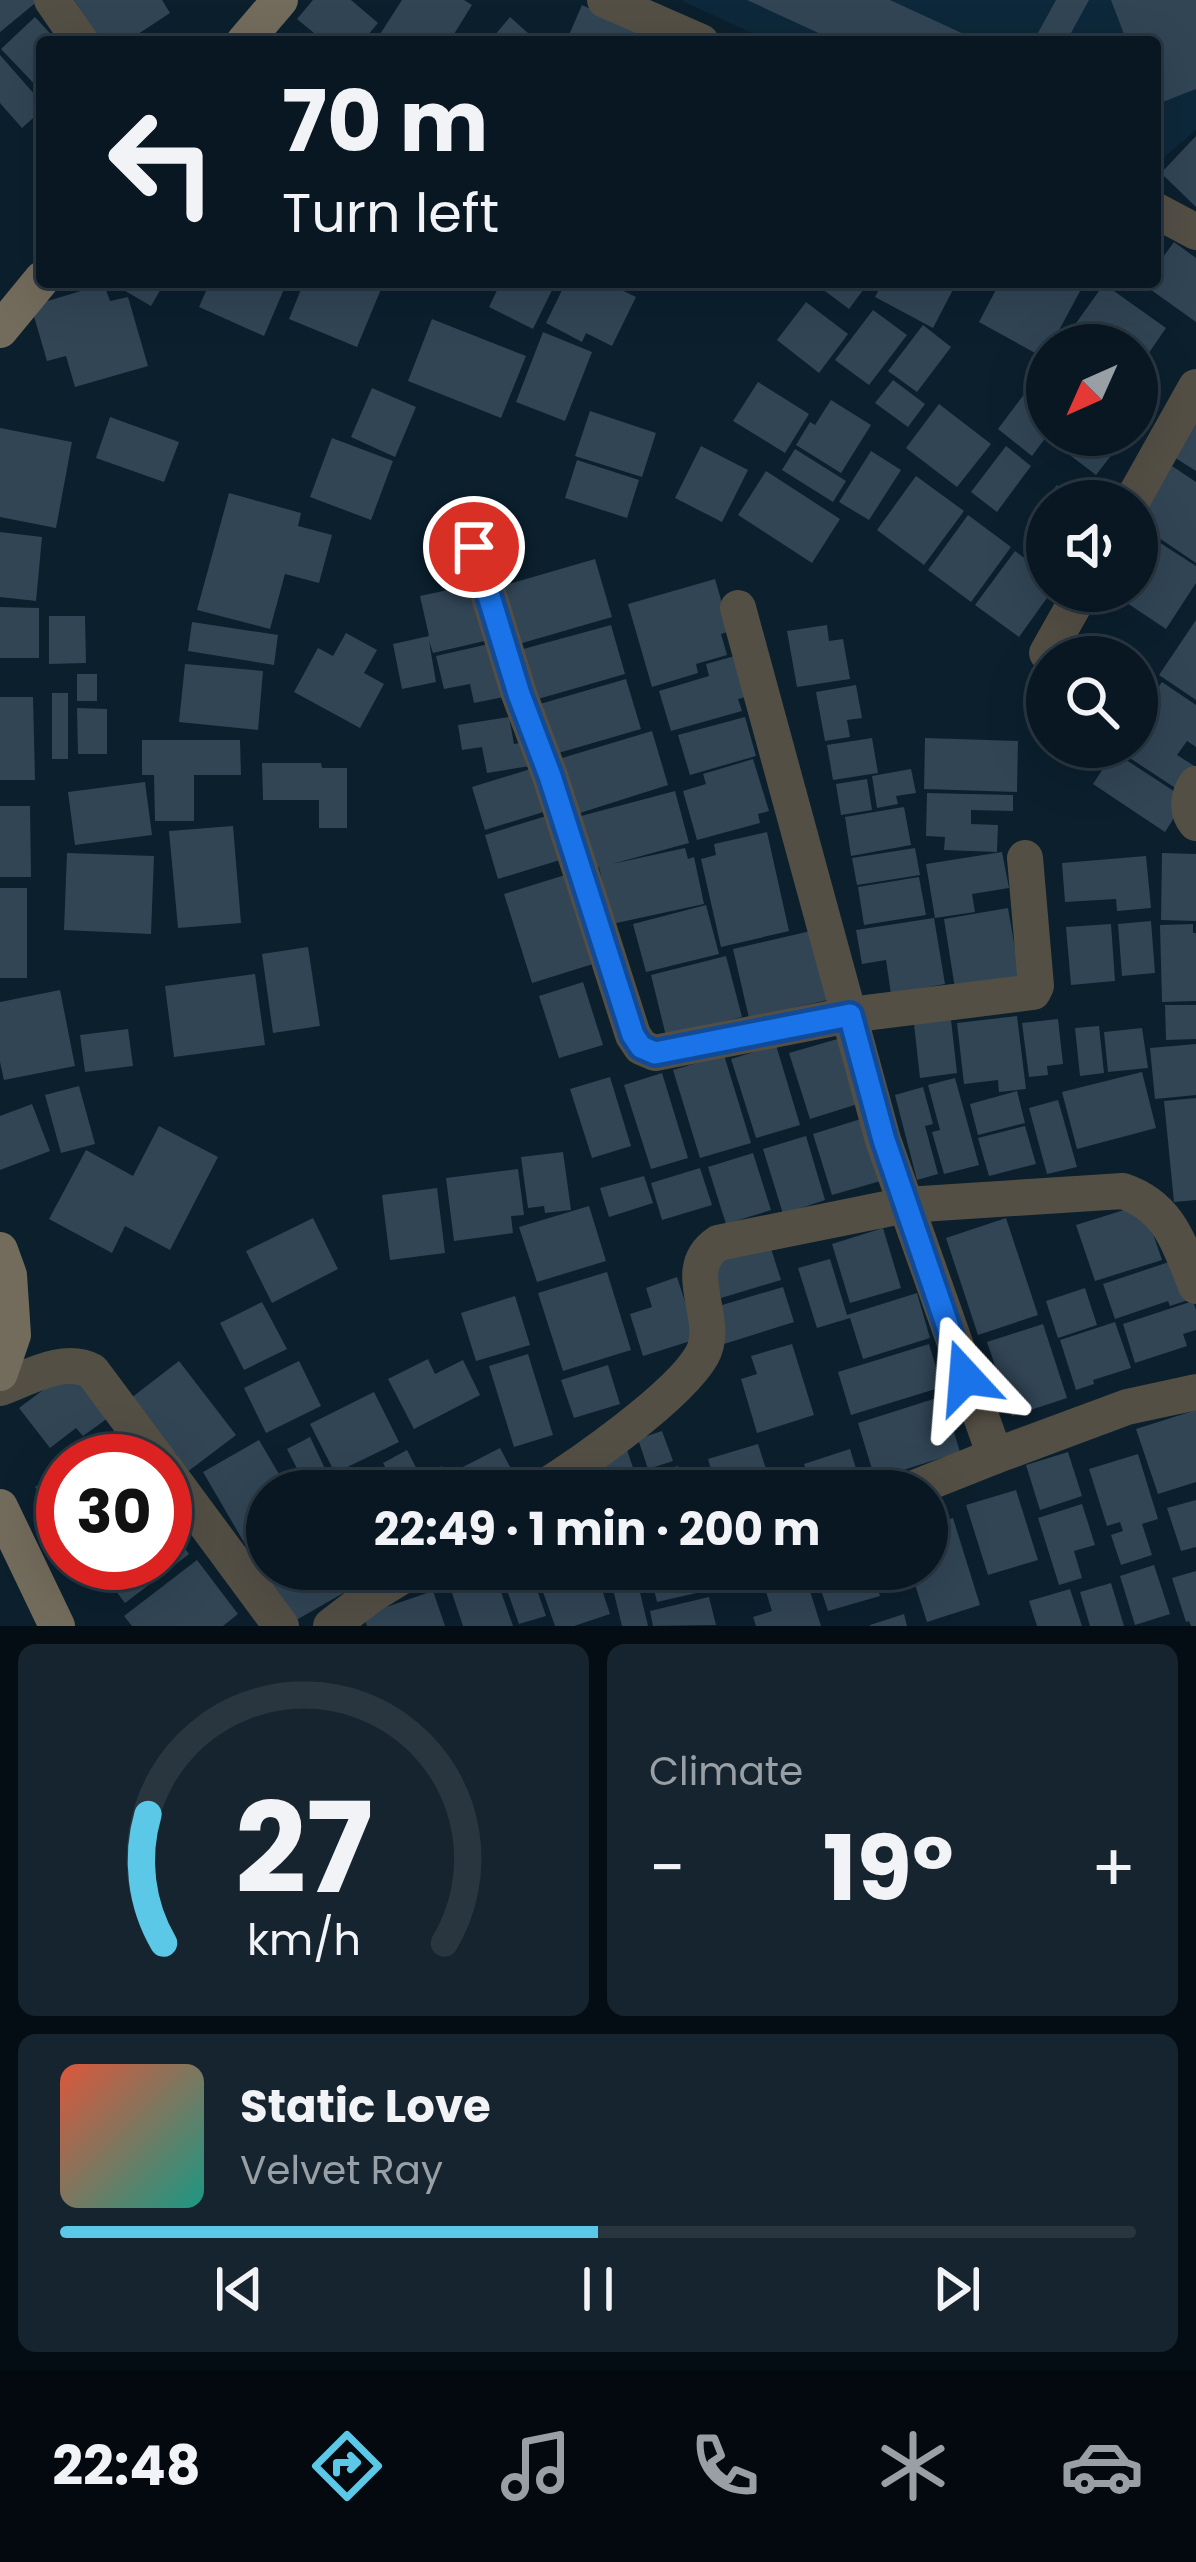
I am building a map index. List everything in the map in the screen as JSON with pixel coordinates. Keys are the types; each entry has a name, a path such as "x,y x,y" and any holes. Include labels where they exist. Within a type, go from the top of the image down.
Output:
{"street":[{"path":"52,0 77,36"},
{"path":"249,36 280,0"},
{"path":"604,0 687,36"},
{"path":"1161,213 1196,232"},
{"path":"0,330 36,286"},
{"path":"1144,480 1196,387"},
{"path":"474,547 519,694 633,1035 641,1047 655,1053 850,1015 1033,992 1025,858"},
{"path":"738,608 884,1140 995,1456"},
{"path":"1196,784 1188,804 1196,823"},
{"path":"571,1470 664,1396 703,1353 710,1333 699,1271 718,1243 906,1205 1123,1191 1141,1197 1172,1228 1196,1286"},
{"path":"0,1250 9,1275 13,1335 0,1373"},
{"path":"0,1388 61,1366 86,1367 139,1434"},
{"path":"948,1475 1127,1407 1196,1392"},
{"path":"192,1506 281,1626"},
{"path":"0,1508 56,1626"},
{"path":"331,1626 380,1590"}],"shaded area":[{"path":"680,0 1196,0 1196,130 1161,160 1161,36 758,36"}],"building":[{"path":"0,0 39,0 0,32"},
{"path":"74,0 162,0 170,13 135,36 98,36"},
{"path":"313,0 351,0 378,23 367,36 318,36 297,19"},
{"path":"402,0 464,0 472,5 453,36 379,36"},
{"path":"747,0 890,0 968,36 825,36"},
{"path":"1056,0 1089,0 1069,36 1036,36"},
{"path":"1111,0 1196,0 1196,89 1161,103 1161,36 1125,36"},
{"path":"582,5 650,36 569,36"},
{"path":"35,17 52,36 36,36 36,86 1,49"},
{"path":"510,17 531,36 494,36"},
{"path":"0,55 36,96 36,115 22,128 0,103"},
{"path":"1196,136 1196,207 1161,173"},
{"path":"1174,242 1196,258 1196,322 1148,288 1161,288 1161,260"},
{"path":"91,288 105,288 110,301 128,297 148,366 75,387 66,356 47,361 31,306"},
{"path":"120,288 162,288 151,306"},
{"path":"207,288 284,288 264,336 199,307"},
{"path":"302,288 382,288 357,347 289,319"},
{"path":"498,288 553,288 533,329 489,307"},
{"path":"563,288 617,288 636,297 612,346 586,333 582,342 546,323"},
{"path":"821,288 865,288 849,309"},
{"path":"880,288 954,288 933,328 875,297"},
{"path":"997,288 1082,288 1062,324 1026,324 1026,348 979,322"},
{"path":"1101,288 1110,288 1166,328 1158,340 1158,324 1075,324"},
{"path":"806,302 848,334 819,373 777,340"},
{"path":"873,310 907,335 869,385 835,360"},
{"path":"432,319 526,356 501,418 408,381"},
{"path":"923,325 951,347 917,392 888,371"},
{"path":"543,332 592,352 565,421 516,402"},
{"path":"893,380 925,404 908,427 875,403"},
{"path":"758,382 809,414 785,453 733,421"},
{"path":"372,388 416,407 395,457 351,437"},
{"path":"1026,392 1026,451 998,429"},
{"path":"831,400 871,425 841,473 796,445"},
{"path":"939,404 991,444 957,487 906,448"},
{"path":"1196,406 1196,471 1166,452"},
{"path":"590,411 656,433 642,477 575,456"},
{"path":"110,417 179,442 164,482 96,458"},
{"path":"0,428 72,442 56,528 0,517"},
{"path":"332,438 393,461 371,520 310,497"},
{"path":"701,446 748,470 722,522 675,498"},
{"path":"1006,446 1031,466 997,512 971,492"},
{"path":"795,449 846,481 833,502 782,470"},
{"path":"871,451 901,470 869,520 839,502"},
{"path":"1071,456 1111,456 1096,475"},
{"path":"577,460 639,480 627,518 565,498"},
{"path":"1166,462 1196,482 1196,563 1158,537 1154,480"},
{"path":"766,471 840,519 812,563 738,515"},
{"path":"916,476 964,511 924,565 877,530"},
{"path":"229,493 301,513 298,526 332,535 319,583 285,574 270,629 197,610"},
{"path":"968,515 1011,547 971,602 928,570"},
{"path":"0,532 42,537 36,601 0,597"},
{"path":"1158,542 1196,566 1196,583 1166,629 1140,612 1158,612"},
{"path":"1015,551 1026,559 1026,612 1037,612 1019,637 975,605"},
{"path":"595,559 612,617 512,646 495,588"},
{"path":"715,579 730,631 721,634 727,655 696,664 698,673 652,687 628,604"},
{"path":"480,583 493,639 433,653 429,641 436,682 402,689 393,644 429,636 420,596"},
{"path":"0,607 39,608 39,658 0,658"},
{"path":"49,616 85,616 86,663 49,664"},
{"path":"1196,620 1196,700 1159,675"},
{"path":"192,622 278,635 274,665 188,651"},
{"path":"611,625 625,674 531,701 516,651"},
{"path":"827,625 829,641 843,639 850,679 797,687 787,631"},
{"path":"346,633 377,650 364,673 384,684 360,728 294,692 318,648 333,656"},
{"path":"502,641 514,695 474,703 470,684 444,689 436,656"},
{"path":"742,654 754,695 738,699 742,711 671,731 659,691 709,676 706,664"},
{"path":"185,664 263,671 258,730 179,722"},
{"path":"77,674 97,674 97,701 77,701"},
{"path":"626,679 641,729 548,756 533,706"},
{"path":"1162,682 1196,705 1196,747 1187,741 1177,755 1196,767 1183,793 1145,768 1158,768 1158,688"},
{"path":"856,685 862,718 847,720 850,737 825,741 816,692"},
{"path":"52,693 68,693 68,759 52,759"},
{"path":"0,697 33,697 35,780 0,780"},
{"path":"77,708 107,709 107,754 78,754"},
{"path":"509,717 514,744 526,742 530,766 487,773 482,747 462,750 458,725"},
{"path":"745,717 756,756 690,775 678,735"},
{"path":"652,731 668,785 580,813 562,758"},
{"path":"872,738 878,773 833,780 827,745"},
{"path":"925,738 1018,741 1017,792 924,789"},
{"path":"142,740 240,740 241,775 194,775 194,821 155,821 154,775 142,775"},
{"path":"753,759 769,811 758,814 760,823 697,840 683,791 706,784 703,774"},
{"path":"262,763 347,768 347,828 319,828 319,800 263,800"},
{"path":"537,767 550,810 485,830 472,787"},
{"path":"1104,768 1139,768 1186,799 1165,832 1093,784"},
{"path":"911,769 916,793 896,796 898,804 877,808 872,776"},
{"path":"867,779 872,810 841,815 836,784"},
{"path":"145,782 152,835 75,845 68,792"},
{"path":"675,791 689,843 612,864 685,848 688,859 694,857 704,904 612,924 581,816"},
{"path":"927,793 1013,795 1013,811 971,810 971,824 998,825 997,852 944,850 945,837 926,836"},
{"path":"0,806 30,806 31,877 0,877"},
{"path":"904,807 911,845 851,856 845,817"},
{"path":"546,816 560,860 498,879 485,835"},
{"path":"233,826 241,923 178,928 169,831"},
{"path":"767,832 789,931 721,947 701,859 716,855 714,844"},
{"path":"915,848 920,875 857,885 852,858"},
{"path":"1002,852 1009,888 972,894 975,912 935,918 926,864"},
{"path":"67,853 154,856 151,934 64,930"},
{"path":"1162,853 1196,854 1196,921 1161,920"},
{"path":"1146,856 1151,908 1117,911 1116,899 1065,902 1062,863"},
{"path":"565,875 593,964 532,983 504,894"},
{"path":"919,877 926,915 864,925 858,887"},
{"path":"0,888 27,888 27,978 0,978"},
{"path":"706,905 719,954 646,972 633,924"},
{"path":"1008,908 1021,984 956,995 944,919"},
{"path":"934,918 945,984 891,994 886,960 862,964 856,930"},
{"path":"1151,921 1155,973 1122,976 1118,924"},
{"path":"1111,924 1115,981 1071,985 1066,927"},
{"path":"1193,924 1196,1001 1162,1002 1160,925"},
{"path":"815,930 832,999 749,1018 733,949"},
{"path":"308,947 320,1026 273,1033 262,954"},
{"path":"726,956 742,1017 666,1036 651,975"},
{"path":"255,974 265,1045 174,1057 165,986"},
{"path":"583,982 603,1045 559,1058 539,996"},
{"path":"60,990 75,1066 4,1080 0,1002"},
{"path":"1165,1005 1196,1005 1196,1039 1166,1040"},
{"path":"1017,1016 1026,1089 999,1092 998,1080 964,1084 957,1023"},
{"path":"1058,1019 1063,1064 1047,1066 1048,1075 1029,1077 1022,1023"},
{"path":"951,1020 957,1073 920,1078 914,1024"},
{"path":"1099,1026 1104,1073 1080,1076 1075,1028"},
{"path":"1142,1028 1148,1068 1108,1072 1104,1032"},
{"path":"128,1029 133,1066 85,1072 80,1035"},
{"path":"841,1038 861,1103 810,1119 789,1053"},
{"path":"1196,1044 1196,1095 1155,1099 1150,1048"},
{"path":"776,1045 800,1125 756,1138 731,1059"},
{"path":"724,1055 751,1143 700,1158 673,1070"},
{"path":"1142,1072 1156,1128 1077,1149 1062,1092"},
{"path":"662,1073 688,1158 651,1169 624,1085"},
{"path":"610,1077 631,1146 592,1158 570,1089"},
{"path":"955,1078 979,1165 944,1174 932,1132 940,1130 928,1085"},
{"path":"79,1086 95,1144 61,1153 45,1095"},
{"path":"923,1087 933,1124 925,1126 938,1174 917,1180 895,1095"},
{"path":"1017,1091 1025,1123 978,1135 970,1104"},
{"path":"1196,1098 1196,1200 1174,1202 1164,1101"},
{"path":"1058,1100 1077,1167 1047,1174 1029,1108"},
{"path":"32,1104 50,1151 0,1170 0,1116"},
{"path":"864,1118 884,1180 832,1195 813,1134"},
{"path":"159,1126 218,1157 170,1250 125,1226 112,1253 49,1219 86,1150 133,1176"},
{"path":"1025,1126 1036,1164 989,1176 978,1138"},
{"path":"806,1136 825,1200 783,1214 763,1149"},
{"path":"563,1152 571,1210 545,1213 544,1206 528,1208 521,1157"},
{"path":"753,1153 771,1210 726,1224 708,1167"},
{"path":"700,1168 712,1205 662,1220 651,1183"},
{"path":"518,1169 524,1215 511,1216 513,1233 454,1241 446,1178"},
{"path":"644,1176 653,1203 609,1217 600,1188"},
{"path":"437,1188 445,1253 390,1260 382,1195"},
{"path":"1143,1204 1162,1260 1095,1281 1076,1225"},
{"path":"589,1206 606,1261 537,1282 519,1227"},
{"path":"313,1218 338,1269 272,1303 246,1251"},
{"path":"1006,1218 1038,1315 978,1335 946,1238"},
{"path":"883,1228 901,1288 850,1303 832,1244"},
{"path":"767,1236 781,1280 721,1298 707,1255"},
{"path":"830,1259 847,1315 917,1293 930,1338 863,1359 850,1318 817,1328 798,1268"},
{"path":"1178,1259 1191,1299 1170,1306 1168,1301 1115,1319 1103,1284"},
{"path":"607,1272 631,1350 563,1371 538,1293"},
{"path":"677,1277 697,1339 643,1356 630,1314 652,1307 646,1288"},
{"path":"783,1287 794,1322 724,1344 712,1308"},
{"path":"1085,1288 1097,1325 1058,1338 1046,1301"},
{"path":"515,1296 530,1345 476,1361 461,1313"},
{"path":"1193,1301 1196,1330 1183,1334 1187,1346 1135,1363 1123,1324"},
{"path":"262,1302 287,1349 244,1370 220,1323"},
{"path":"1115,1322 1131,1368 1076,1390 1060,1340"},
{"path":"1043,1324 1067,1398 1012,1416 987,1342"},
{"path":"792,1344 814,1415 757,1433 741,1379 757,1374 751,1356"},
{"path":"929,1344 942,1387 851,1415 838,1372"},
{"path":"528,1354 553,1435 514,1447 489,1366"},
{"path":"428,1359 435,1374 463,1360 480,1395 414,1429 388,1379"},
{"path":"179,1361 236,1435 192,1468 192,1434 144,1434 122,1405"},
{"path":"299,1361 321,1406 266,1433 244,1388"},
{"path":"608,1365 620,1404 574,1418 561,1380"},
{"path":"71,1369 108,1418 86,1434 76,1428 68,1434 39,1434 19,1408"},
{"path":"374,1392 399,1442 333,1470 310,1424"},
{"path":"943,1396 960,1452 903,1470 872,1470 858,1423"},
{"path":"1196,1410 1196,1482 1158,1494 1136,1429"},
{"path":"662,1431 673,1461 648,1469 638,1439"},
{"path":"310,1437 326,1470 298,1470 287,1449"},
{"path":"259,1440 277,1470 246,1470 246,1546 203,1472"},
{"path":"758,1444 766,1470 711,1470 708,1459"},
{"path":"626,1447 634,1470 582,1470"},
{"path":"500,1448 512,1470 457,1470"},
{"path":"850,1449 856,1470 806,1470 804,1464"},
{"path":"407,1450 417,1470 387,1470 383,1463"},
{"path":"1068,1452 1082,1496 1040,1510 1026,1465"},
{"path":"1138,1454 1158,1519 1142,1524 1152,1555 1121,1565 1111,1535 1123,1531 1120,1522 1107,1526 1089,1469"},
{"path":"1016,1490 1038,1560 988,1575 966,1505"},
{"path":"1196,1500 1196,1547 1181,1551 1167,1508"},
{"path":"1082,1504 1095,1545 1074,1551 1082,1578 1059,1585 1038,1518"},
{"path":"953,1518 980,1605 927,1622 917,1590 948,1590 948,1520"},
{"path":"197,1560 238,1614 223,1626 132,1626 124,1616 158,1590 192,1590 192,1564"},
{"path":"1154,1565 1170,1614 1135,1625 1120,1576"},
{"path":"1196,1571 1196,1626 1191,1626 1172,1578"},
{"path":"1111,1583 1124,1626 1090,1626 1080,1592"},
{"path":"1070,1589 1082,1626 1037,1626 1029,1601"},
{"path":"115,1590 142,1590 125,1603"},
{"path":"272,1590 346,1590 347,1591 291,1623"},
{"path":"451,1590 500,1590 513,1626 463,1626"},
{"path":"507,1590 537,1590 546,1616 519,1624"},
{"path":"542,1590 602,1590 610,1614 574,1626 555,1626"},
{"path":"613,1590 639,1590 648,1626 622,1626"},
{"path":"654,1590 710,1590 657,1602"},
{"path":"766,1590 810,1590 821,1626 756,1626 753,1617 772,1611"},
{"path":"821,1590 878,1590 880,1596 828,1611"},
{"path":"433,1591 445,1626 367,1626 363,1615"},
{"path":"709,1597 716,1625 653,1626 650,1611"},
{"path":"904,1614 907,1626 870,1626 870,1625"}],"route":[{"path":"474,547 633,1035 641,1047 655,1053 850,1015 884,1140 965,1377"}]}
